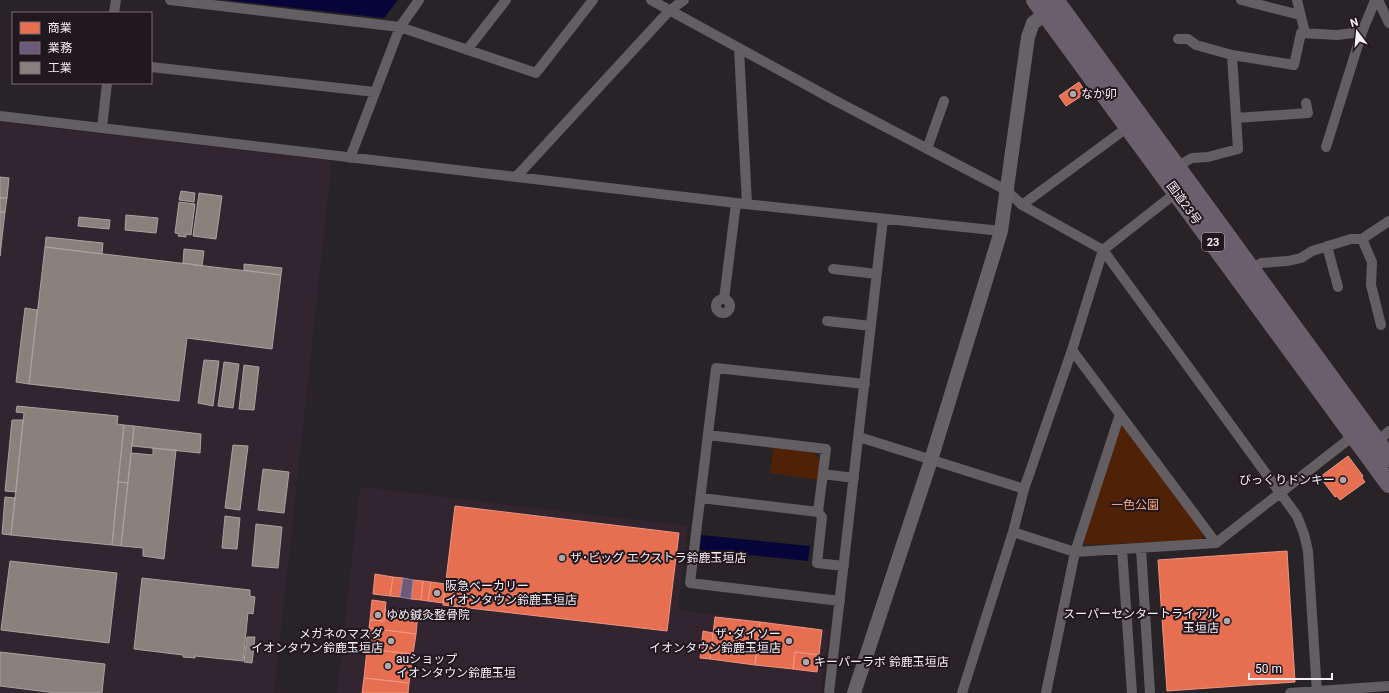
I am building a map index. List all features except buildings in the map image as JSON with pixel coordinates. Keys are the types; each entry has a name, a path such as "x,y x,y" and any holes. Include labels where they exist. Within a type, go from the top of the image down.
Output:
{"highway":[{"name":"国道23号","path":"1048,4 1128,127 1389,484"},
{"name":"国道23号","path":"1048,4 1176,167 1250,269 1383,437 1389,458"}],"street":[{"path":"114,12 116,0"},
{"path":"170,0 400,27 536,73 593,0"},
{"path":"350,158 400,27 419,0"},
{"path":"466,50 506,0"},
{"path":"651,0 739,49 1006,190 1022,205 1103,250 1297,516 1306,544 1317,692"},
{"path":"517,176 669,11 684,0"},
{"path":"1242,0 1300,14"},
{"path":"1297,0 1304,33"},
{"path":"1326,147 1362,32 1374,3 1378,0 1389,23"},
{"path":"854,693 931,460 1001,231 1028,37 1033,23 1048,4"},
{"path":"1178,39 1188,39 1196,46 1232,55 1294,65 1301,33 1337,35 1362,32"},
{"path":"739,49 747,204"},
{"path":"1176,167 1192,158 1208,157 1238,149 1232,55"},
{"path":"152,67 375,92"},
{"path":"102,128 107,84"},
{"path":"927,149 944,101"},
{"path":"1236,118 1308,113 1306,103"},
{"path":"0,116 736,203 1001,231"},
{"path":"1022,205 1128,127"},
{"path":"962,693 1013,532 1024,489 1072,350 1103,250 1177,192"},
{"path":"724,299 736,203"},
{"path":"829,693 883,219"},
{"path":"1250,269 1261,263 1288,261 1301,258 1312,251 1351,239 1362,240 1389,221"},
{"path":"1362,240 1372,262 1371,284 1381,325"},
{"path":"1327,246 1338,287"},
{"path":"833,269 877,274"},
{"path":"827,321 871,326"},
{"path":"1072,350 1216,543"},
{"path":"840,601 690,583 716,368 865,384"},
{"path":"1046,693 1076,552 1120,414"},
{"path":"708,435 826,449 818,512"},
{"path":"1013,532 1076,552 1216,543 1353,436"},
{"path":"859,437 1024,489"},
{"path":"823,474 854,478"},
{"path":"701,498 818,512 822,517 816,563 844,566"},
{"path":"1141,548 1150,693"},
{"path":"1122,549 1132,693"},
{"path":"1290,693 1389,686"}],"shaded area":[{"path":"226,0 398,0 384,18"},
{"path":"0,122 332,161 274,693 0,693"},
{"path":"360,487 688,526 678,610 829,629 821,693 337,693"},
{"path":"701,535 810,546 808,561 700,550"}],"green space":[{"name":"一色公園","path":"1125,426 1203,533 1202,540 1085,545 1083,541 1119,427"},
{"path":"773,448 813,452 820,460 818,480 770,473"}],"place":[{"name":"なか卯","path":"1073,94"},
{"name":"びっくりドンキー","path":"1343,480"},
{"name":"ザ･ビッグ エクストラ鈴鹿玉垣店","path":"562,558"},
{"name":"阪急ベーカリー イオンタウン鈴鹿玉垣店","path":"437,593"},
{"name":"ゆめ鍼灸整骨院","path":"378,615"},
{"name":"スーパーセンタートライアル 玉垣店","path":"1227,621"},
{"name":"メガネのマスダ イオンタウン鈴鹿玉垣店","path":"391,641"},
{"name":"ザ･ダイソー イオンタウン鈴鹿玉垣店","path":"789,641"},
{"name":"キーパーラボ 鈴鹿玉垣店","path":"806,662"},
{"name":"auショップ イオンタウン鈴鹿玉垣","path":"388,666"}]}
